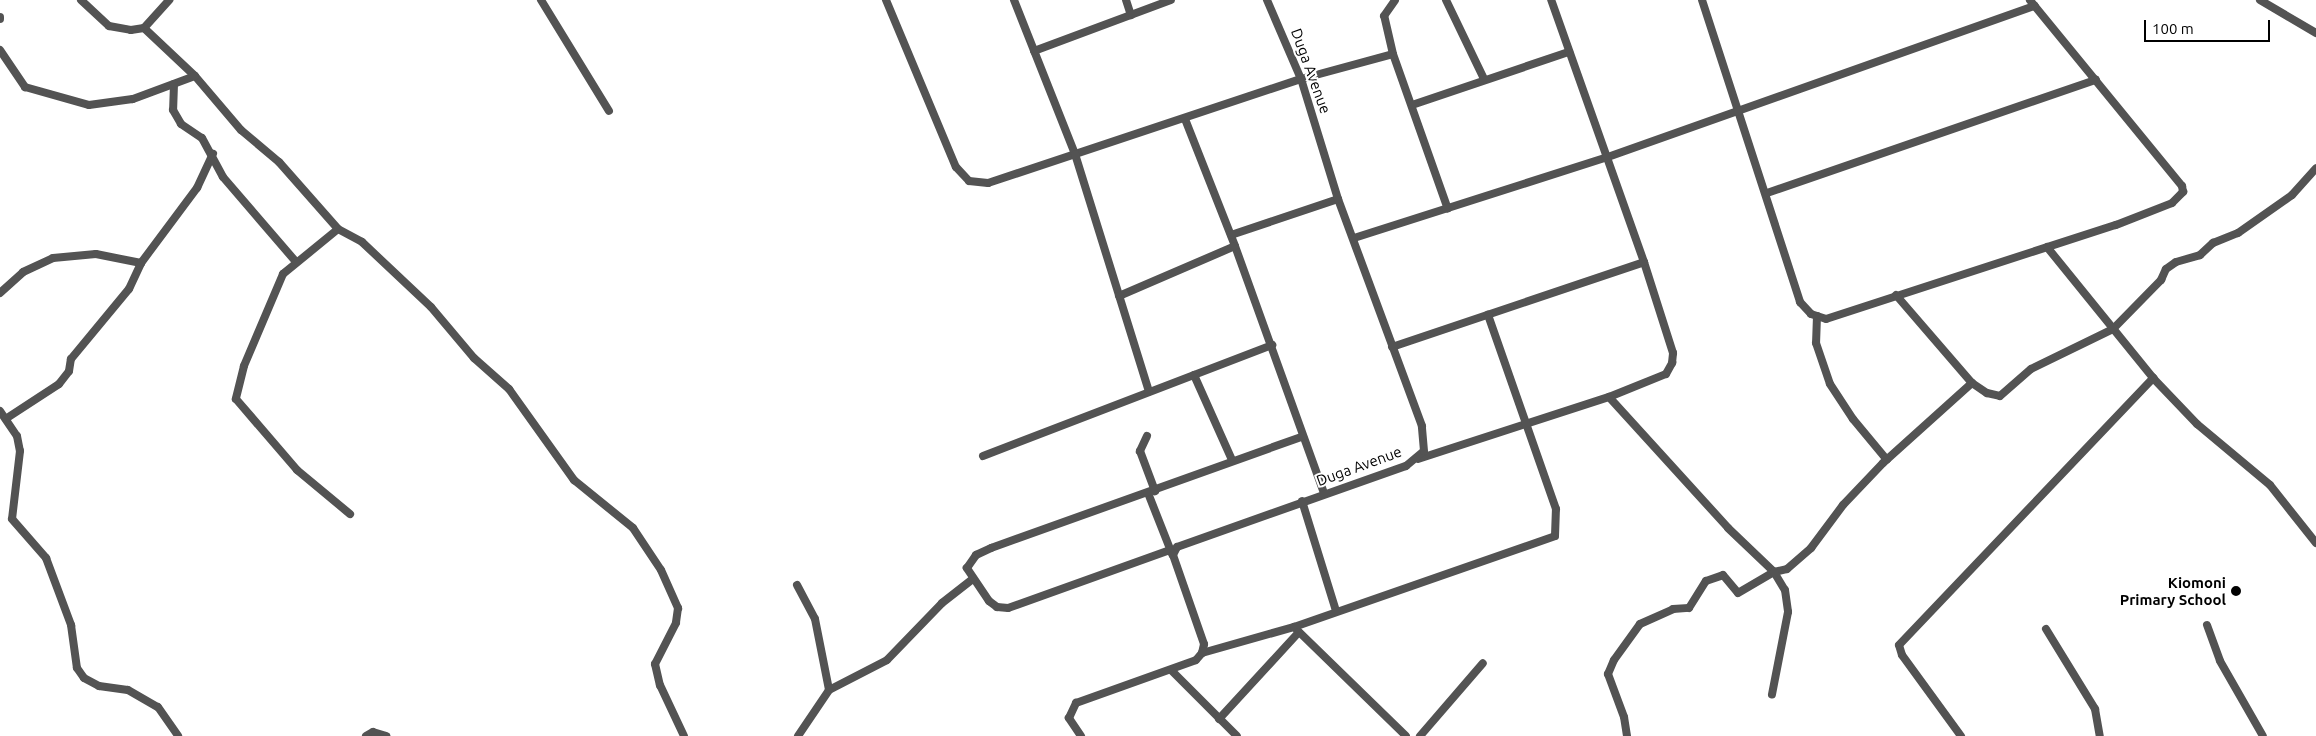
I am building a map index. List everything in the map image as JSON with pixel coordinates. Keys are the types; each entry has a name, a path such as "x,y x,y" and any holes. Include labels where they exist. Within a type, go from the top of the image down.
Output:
{"street":[{"path":"81,0 109,26 122,30 144,28 169,0"},
{"path":"541,0 609,112"},
{"path":"886,0 956,166 969,181 988,182 1301,80 1393,54"},
{"path":"1014,0 1075,154 1150,392"},
{"path":"1126,0 1131,15"},
{"path":"1034,51 1171,0"},
{"name":"Duga Avenue","path":"1171,553 1177,546 1186,541 1417,459 1424,451 1422,426 1338,199 1301,80 1267,0"},
{"path":"1395,0 1384,16 1393,54 1448,209"},
{"path":"1446,0 1484,79"},
{"path":"1417,459 1527,426 1609,396 1666,374 1672,363 1673,353 1644,262 1605,158 1551,0"},
{"path":"1354,238 1605,158 1738,108 2032,3 2182,186 2184,192 2172,203 2047,247 1896,295 1840,316 1826,319 1817,316 1800,302 1767,193 1738,108 1702,0"},
{"path":"2260,0 2316,33"},
{"path":"144,28 195,76 241,130 279,162 338,229 362,242 431,308 474,358 509,389 574,480 633,528 661,570 678,608 676,623 655,664 660,685 684,736"},
{"path":"0,50 25,87 89,105 133,99 195,76"},
{"path":"1412,105 1484,79 1569,52"},
{"path":"1767,193 2096,80"},
{"path":"174,84 173,110 180,124 202,138 213,154 223,177 296,262"},
{"path":"1184,119 1231,235 1324,493"},
{"path":"7,418 60,384 78,350 129,289 141,263 197,188 213,154"},
{"path":"1896,295 1972,383 1987,393 2000,396 2032,369 2113,329 2162,280 2166,269 2176,262 2200,255 2213,243 2238,232 2292,195 2316,168"},
{"path":"1231,235 1338,199"},
{"path":"338,229 283,274 244,366 236,399 298,470 350,514"},
{"path":"1119,296 1235,246"},
{"path":"2047,247 2153,378 2197,424 2270,485 2316,543"},
{"path":"0,293 24,272 53,258 96,254 141,263"},
{"path":"1392,347 1644,262"},
{"path":"1202,653 1296,630 1336,611 1556,536 1556,509 1488,315"},
{"path":"1817,316 1816,343 1830,384 1853,419 1886,460"},
{"path":"983,456 1272,345"},
{"path":"1194,375 1232,460"},
{"path":"1961,736 1902,655 1899,644 2153,378"},
{"path":"1627,736 1624,717 1608,674 1614,660 1640,624 1673,609 1689,608 1706,582 1723,575 1738,593 1774,572 1787,569 1811,548 1843,505 1886,460 1972,383"},
{"path":"1609,396 1728,528 1774,572 1789,601 1784,638 1772,694"},
{"path":"0,411 7,418 17,436 20,451 12,519 46,558 70,626 78,668 84,678 99,686 128,690 158,707 178,736"},
{"path":"1080,736 1069,718 1076,703 1171,670 1196,660 1202,653 1204,644 1171,553 1140,451 1147,436"},
{"path":"1171,553 1008,608 997,607 973,579 967,568 976,555 1152,492 1232,460 1303,436"},
{"path":"1302,501 1336,611"},
{"path":"798,736 829,690 887,660 942,603 973,579"},
{"path":"797,585 815,619 829,690"},
{"path":"2207,625 2220,660 2263,736"},
{"path":"2046,629 2095,709 2100,736"},
{"path":"1219,719 1296,630"},
{"path":"1296,630 1406,736"},
{"path":"1420,736 1483,662"},
{"path":"1171,670 1237,736"},
{"path":"366,736 373,732 386,736"}],"place":[{"name":"Kiomoni Primary School","path":"2236,591"}]}
